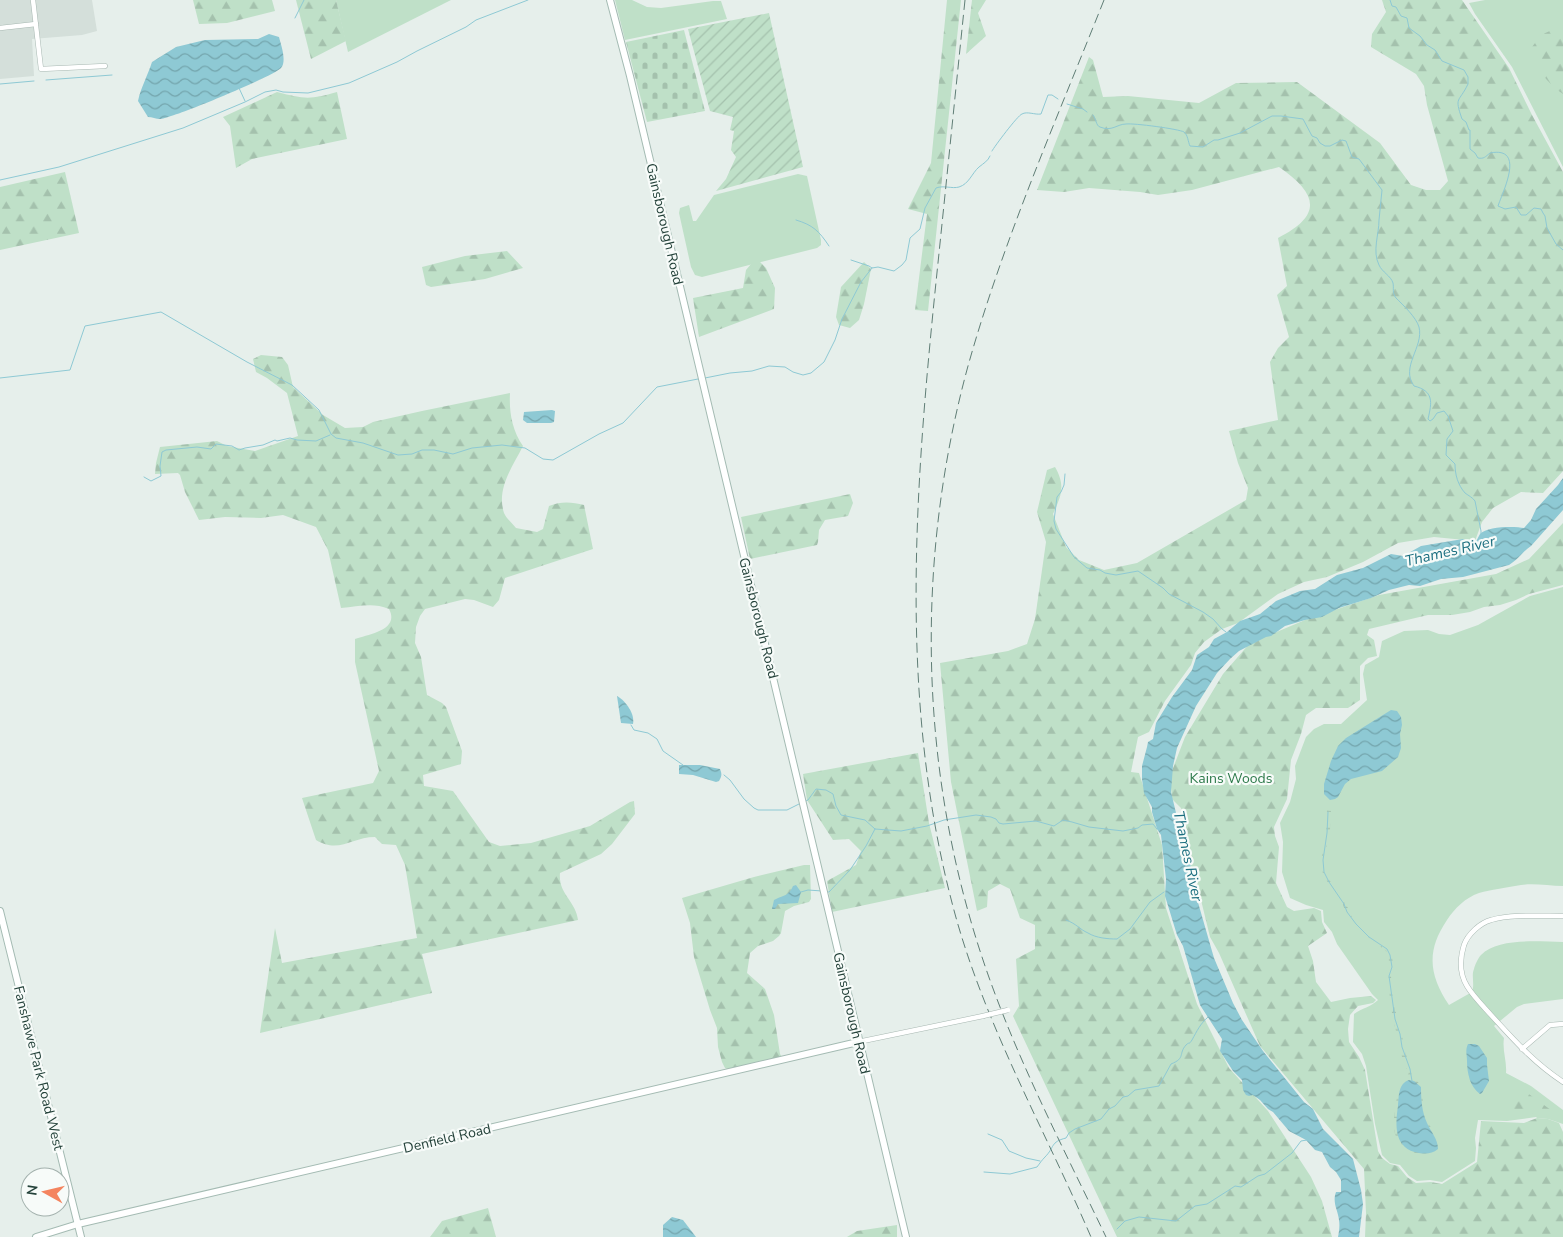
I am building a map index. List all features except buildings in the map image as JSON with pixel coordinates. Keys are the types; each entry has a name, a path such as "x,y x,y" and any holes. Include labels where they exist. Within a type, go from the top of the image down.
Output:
{"main road":[{"name":"Gainsborough Road","path":"610,0 630,76 858,1042 906,1237"},
{"name":"Fanshawe Park Road West","path":"0,911 81,1237"},
{"name":"Denfield Road","path":"36,1237 78,1224 858,1042"}],"street":[{"path":"33,0 41,69 105,66"},
{"path":"0,28 36,24"},
{"path":"1563,916 1490,920 1472,932 1465,941 1461,957 1461,970 1466,985 1522,1049 1563,1082"},
{"path":"858,1042 983,1016 1014,1007"},
{"path":"1522,1049 1550,1025 1563,1024"}],"shaded area":[{"path":"0,0 92,0 97,31 82,35 32,39 34,76 0,79"}],"green space":[{"path":"193,0 272,0 275,11 227,23 199,24"},
{"path":"296,0 336,0 346,41 311,59"},
{"path":"336,0 451,0 348,52"},
{"path":"615,0 632,0 647,7 661,8 721,1 727,19 625,40"},
{"path":"947,0 961,0 928,311 915,310 927,214 908,209 931,163"},
{"path":"972,0 986,0 978,13 986,36 966,54"},
{"path":"1382,0 1462,0 1509,68 1563,172 1563,471 1543,493 1521,492 1493,508 1482,522 1475,541 1434,537 1398,543 1363,562 1327,577 1304,582 1278,594 1238,623 1222,629 1204,642 1195,653 1191,665 1165,701 1149,732 1138,737 1131,772 1139,773 1162,845 1166,908 1197,1004 1229,1068 1268,1111 1311,1177 1322,1201 1332,1237 1117,1237 1013,1016 1019,1006 1016,959 1035,949 1035,925 1020,918 1010,889 1000,884 988,891 987,907 977,911 951,782 940,663 1008,651 1027,644 1035,619 1046,542 1037,512 1047,470 1055,467 1060,480 1060,496 1053,514 1066,547 1079,560 1104,570 1137,563 1246,500 1248,488 1238,463 1229,431 1278,420 1270,362 1278,348 1289,337 1277,295 1287,286 1278,238 1303,221 1309,212 1310,204 1308,195 1301,186 1279,167 1192,190 1158,195 1089,188 1064,192 1037,190 1089,57 1093,60 1103,97 1128,96 1199,103 1236,83 1297,82 1380,143 1411,185 1426,190 1440,190 1448,181 1427,105 1424,86 1416,74 1371,47 1372,34 1386,12"},
{"path":"1485,0 1563,0 1563,167 1512,67 1469,3"},
{"path":"769,13 803,167 716,191 726,179 736,157 731,150 734,131 730,130 733,117 710,111 688,29"},
{"path":"1563,29 1563,94 1543,75 1530,50 1547,32"},
{"path":"684,30 705,111 647,122 626,42"},
{"path":"277,92 307,98 337,92 347,139 252,159 236,168 230,126 223,117"},
{"path":"65,172 79,233 0,250 0,187"},
{"path":"798,174 807,176 821,245 817,248 702,277 695,275 691,267 679,213 680,208 689,205 693,221 696,221 714,195"},
{"path":"507,251 523,268 485,279 431,287 426,285 422,267 465,256"},
{"path":"756,258 766,268 775,288 774,309 699,337 693,298 743,288 746,270"},
{"path":"864,262 871,269 859,320 850,328 839,325 836,317 841,287"},
{"path":"261,355 282,357 288,365 293,387 323,415 345,428 363,427 373,422 510,393 512,421 516,434 523,446 510,469 504,486 502,504 505,515 516,528 537,532 543,529 549,506 566,502 584,505 593,549 505,578 499,600 493,607 474,600 465,599 425,609 420,616 416,627 415,643 421,657 427,695 446,707 462,751 461,764 423,775 424,786 453,791 489,842 500,846 531,843 590,826 634,801 635,814 612,844 601,854 560,873 562,887 577,913 578,920 422,954 432,993 260,1033 275,928 282,963 417,938 405,865 396,845 382,844 375,837 339,845 324,844 316,840 302,798 373,783 379,771 355,662 355,639 375,633 387,626 391,616 389,609 371,605 341,608 328,550 316,527 283,515 261,518 225,517 199,520 185,492 180,475 178,473 155,474 160,447 217,441 227,446 255,451 298,436 287,393 256,372 253,359"},
{"path":"850,494 853,503 848,516 825,520 819,530 817,545 750,559 741,517"},
{"name":"Kains Woods","path":"1563,523 1563,585 1529,594 1500,605 1484,607 1470,612 1452,615 1428,615 1369,629 1367,635 1374,640 1377,656 1368,658 1360,666 1360,700 1348,708 1316,708 1306,715 1291,760 1287,799 1274,827 1279,847 1276,883 1287,907 1294,911 1314,908 1321,911 1322,922 1327,933 1308,946 1313,961 1316,982 1331,1002 1371,996 1376,1000 1373,1003 1358,1006 1350,1015 1348,1029 1349,1042 1365,1070 1378,1151 1382,1158 1390,1164 1398,1166 1407,1177 1416,1183 1431,1182 1442,1184 1477,1162 1481,1121 1524,1123 1537,1118 1548,1119 1559,1123 1563,1132 1563,1237 1365,1237 1364,1169 1260,1046 1219,953 1210,937 1187,852 1186,825 1181,808 1172,799 1170,776 1185,737 1223,674 1250,643 1305,620 1379,595 1496,574 1529,559"},
{"path":"1563,587 1563,886 1521,885 1479,893 1469,898 1453,911 1440,931 1433,953 1433,963 1437,983 1449,1005 1472,992 1475,966 1480,956 1488,949 1508,943 1531,941 1563,942 1563,999 1524,1004 1517,1007 1494,1026 1504,1038 1506,1073 1531,1086 1563,1110 1563,1124 1536,1117 1507,1121 1478,1120 1475,1138 1475,1161 1442,1182 1430,1180 1417,1181 1409,1176 1400,1165 1390,1163 1382,1155 1366,1066 1362,1054 1353,1042 1354,1014 1378,1000 1337,944 1332,932 1324,922 1323,910 1290,898 1282,872 1283,842 1280,823 1290,802 1296,779 1295,766 1306,737 1314,729 1324,724 1341,724 1367,700 1363,674 1365,665 1379,657 1382,641 1404,631 1428,630 1450,635 1478,625 1530,596"},
{"path":"918,753 929,823 945,888 832,912 827,881 856,865 861,851 849,839 833,840 807,800 803,774"},
{"path":"1327,810 1331,811 1330,829 1324,859 1325,868 1330,881 1345,902 1352,917 1369,934 1385,945 1392,957 1392,993 1404,1049 1413,1075 1422,1088 1426,1115 1432,1131 1439,1142 1437,1153 1414,1153 1402,1145 1395,1134 1394,1116 1398,1095 1401,1084 1409,1072 1404,1065 1400,1039 1393,1020 1387,976 1389,966 1388,954 1360,931 1348,917 1343,905 1329,885 1321,869"},
{"path":"810,865 811,899 809,902 794,906 785,911 781,933 773,941 758,946 750,953 747,973 765,989 774,1015 780,1054 784,1060 729,1070 725,1068 722,1062 718,1047 717,1028 694,957 690,923 682,898"},
{"path":"1518,1086 1555,1113 1521,1114 1507,1112"},
{"path":"488,1208 496,1237 430,1237 442,1221"},
{"path":"897,1225 897,1237 847,1237 857,1231"}],"water":[{"path":"269,34 279,37 283,53 283,65 281,68 243,88 160,119 148,117 138,101 152,62 176,47 205,40 258,39"},
{"path":"555,411 554,422 527,423 523,420 524,412"},
{"name":"Thames River","path":"1563,478 1563,510 1531,546 1509,565 1463,577 1441,579 1420,586 1409,585 1389,590 1339,608 1322,617 1285,626 1271,636 1239,651 1217,673 1196,706 1177,748 1173,766 1171,792 1177,817 1186,838 1195,892 1214,958 1233,1003 1263,1051 1304,1102 1313,1109 1323,1129 1353,1159 1363,1204 1359,1237 1338,1237 1339,1222 1335,1200 1336,1192 1341,1192 1341,1180 1330,1167 1322,1152 1315,1150 1306,1140 1289,1131 1260,1100 1253,1095 1246,1095 1243,1090 1242,1080 1233,1071 1220,1051 1222,1039 1200,1005 1183,946 1177,935 1165,896 1166,879 1161,835 1157,829 1152,807 1144,793 1142,766 1148,742 1153,739 1156,723 1192,670 1197,655 1209,647 1214,639 1227,632 1240,621 1260,614 1276,601 1300,591 1315,589 1337,575 1363,568 1391,554 1403,556 1421,546 1463,539 1474,544 1480,534 1489,529 1524,528 1531,520 1536,509"},
{"path":"617,696 629,708 633,716 633,724 621,723"},
{"path":"1391,710 1397,711 1401,717 1401,748 1398,757 1382,771 1351,779 1345,784 1338,797 1330,800 1324,794 1324,784 1338,746 1346,738"},
{"path":"679,765 700,765 720,769 721,776 719,781 716,782 693,775 679,774"},
{"path":"796,885 801,892 798,903 778,904 775,909 772,909 774,900 787,894"},
{"path":"1468,1044 1479,1046 1487,1058 1489,1081 1480,1094 1471,1084 1468,1075 1466,1052"},
{"path":"1409,1080 1414,1081 1421,1087 1424,1115 1438,1145 1438,1149 1431,1153 1411,1151 1405,1147 1398,1136 1396,1121 1399,1094 1403,1084"},
{"path":"672,1217 683,1220 696,1237 663,1237 663,1225"}],"waterway":[{"path":"295,18 304,0"},
{"path":"0,180 59,167 183,128 265,92 276,90 308,93 349,83 397,62 476,20 528,0"},
{"path":"1390,0 1392,6 1396,7 1401,16 1407,18 1409,28 1435,50 1442,61 1464,70 1468,77 1468,84 1459,100 1458,106 1462,119 1470,130 1470,149 1478,158 1483,158 1490,153 1501,153 1507,156 1510,163 1507,181 1498,206 1505,209 1516,207 1521,215 1526,215 1534,208 1541,209 1545,216 1547,228 1556,244 1563,250"},
{"path":"46,80 112,75"},
{"path":"0,84 34,81"},
{"path":"239,88 245,101"},
{"path":"992,151 1006,131 1022,114 1041,114 1048,95 1058,99"},
{"path":"1067,104 1087,112"},
{"name":"Thames River","path":"1093,115 1098,125 1104,128 1131,124 1156,126 1184,132 1190,146 1203,147 1214,140 1240,133 1272,116 1303,119 1312,136 1325,146 1330,146 1342,140 1346,141 1352,157 1359,159 1382,190 1376,249 1377,260 1380,267 1392,281 1395,296 1412,315 1419,327 1420,334 1411,364 1410,379 1414,386 1421,388 1430,398 1428,419 1430,421 1437,413 1444,411 1448,416 1453,431 1447,439 1446,455 1455,464 1456,476 1460,487 1475,501 1481,535"},
{"path":"851,260 872,268 878,267 894,271 906,260 910,238 920,229 925,208 936,188 962,186 990,156"},
{"path":"796,220 815,229 829,246"},
{"path":"705,378 752,371 769,366 785,367 803,375 811,373 824,362 835,340 842,319 861,282 872,268"},
{"path":"0,378 70,370 85,326 161,312 247,362 292,385 319,410 331,434 336,438 363,443 398,455 412,454 422,450 434,450 453,454 472,448 502,445 525,448 543,459 553,460 623,423 657,387 698,379"},
{"path":"144,477 151,481 161,476 162,452 166,450 197,447 211,449 216,444 232,446 239,450 263,445 275,440 290,438 316,441 330,435"},
{"path":"1065,474 1064,485 1057,497 1054,521 1056,529 1074,557 1087,568 1100,570 1105,573 1116,575 1138,571 1169,594 1203,612 1226,632"},
{"path":"631,725 634,730 648,733 657,739 663,751 683,765"},
{"path":"724,775 744,799 758,810 787,810 801,803"},
{"path":"804,802 808,800 816,789 826,790 833,794 841,815 865,820 875,829 901,831 927,826 944,820 976,815 991,817 1003,824 1036,821 1054,826 1063,820 1089,827 1123,831 1138,828 1142,825 1153,824 1157,829"},
{"path":"1328,812 1323,860 1324,872 1356,924 1369,937 1387,949 1390,955 1392,967 1389,976 1395,1019 1412,1081"},
{"path":"826,892 829,892 850,870 875,829"},
{"path":"801,892 808,890 822,891"},
{"path":"1066,920 1095,936 1117,939 1130,929 1150,902 1164,892"},
{"path":"984,1172 1010,1174 1037,1167 1055,1143 1066,1138 1075,1129 1101,1119 1123,1097 1128,1096 1135,1090 1159,1086 1171,1064 1179,1060 1186,1045 1191,1042 1208,1017"},
{"path":"988,1134 1002,1140 1009,1151 1040,1161"},
{"path":"1117,1229 1125,1221 1139,1217 1176,1221 1195,1206 1207,1204 1235,1186 1241,1187 1258,1176 1265,1174 1292,1153 1301,1141 1307,1140"}],"railway":[{"path":"965,0 921,448 916,604 925,760 937,837 955,914 968,956 1017,1078 1091,1237"},
{"path":"1104,0 1014,227 997,273 968,366 951,439 939,513 933,588 932,663 936,738 946,812 961,885 982,957 1024,1064 1106,1237"}]}
